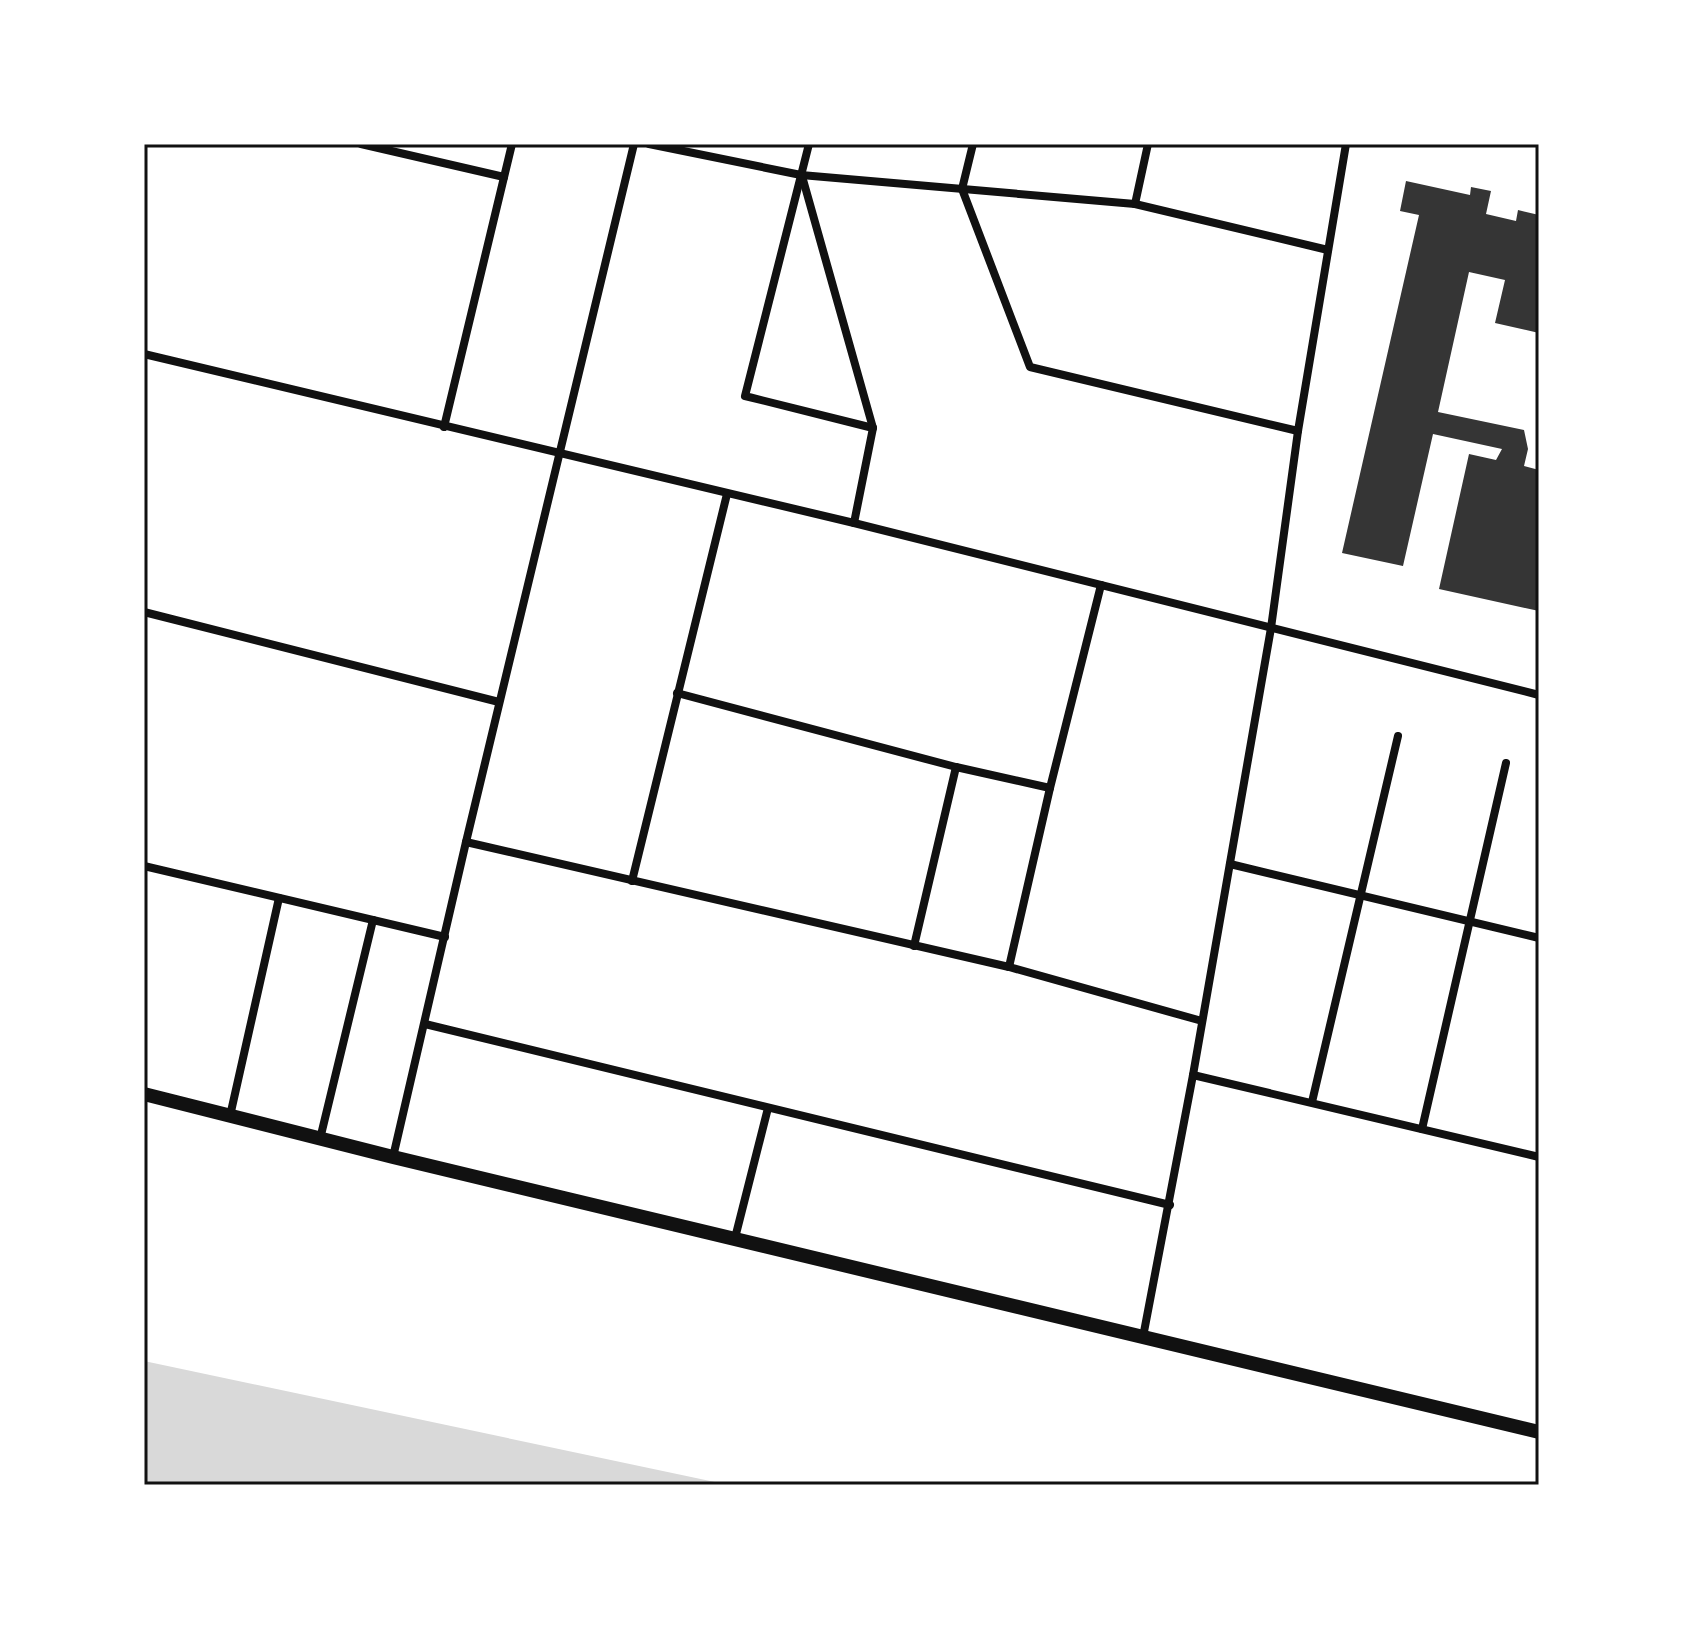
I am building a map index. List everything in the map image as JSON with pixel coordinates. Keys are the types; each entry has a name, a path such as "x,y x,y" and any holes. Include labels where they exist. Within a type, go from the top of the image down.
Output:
{"street":[{"path":"361,144 504,177"},
{"path":"444,427 512,144"},
{"path":"393,1157 634,144"},
{"path":"649,144 801,175 1135,204 1328,250"},
{"path":"809,144 745,396 873,428"},
{"path":"973,144 962,189 1030,367 1298,431"},
{"path":"1135,204 1148,144"},
{"path":"1143,1337 1170,1205 1271,628 1298,431 1346,144"},
{"path":"801,175 873,428 854,523"},
{"path":"144,354 854,523 1539,695"},
{"path":"632,881 727,494"},
{"path":"1009,967 1101,585"},
{"path":"144,612 499,702"},
{"path":"677,693 956,767 1050,788"},
{"path":"1312,1102 1398,736"},
{"path":"1422,1129 1506,763"},
{"path":"914,946 956,767"},
{"path":"466,842 1009,967 1202,1021"},
{"path":"1230,864 1539,938"},
{"path":"144,866 445,937"},
{"path":"230,1116 279,898"},
{"path":"320,1139 373,920"},
{"path":"425,1024 1170,1205"},
{"path":"1193,1075 1539,1157"},
{"path":"144,1094 393,1157 1539,1432"},
{"path":"735,1238 768,1108"}],"shaded area":[{"path":"144,1361 729,1485 144,1485"}],"building":[{"path":"1406,181 1470,195 1471,187 1491,191 1486,214 1516,221 1518,210 1539,215 1539,333 1495,323 1505,280 1469,272 1438,412 1524,430 1528,449 1524,466 1539,470 1539,611 1439,589 1469,454 1496,460 1502,449 1433,434 1403,566 1342,553 1419,215 1400,211"}]}
